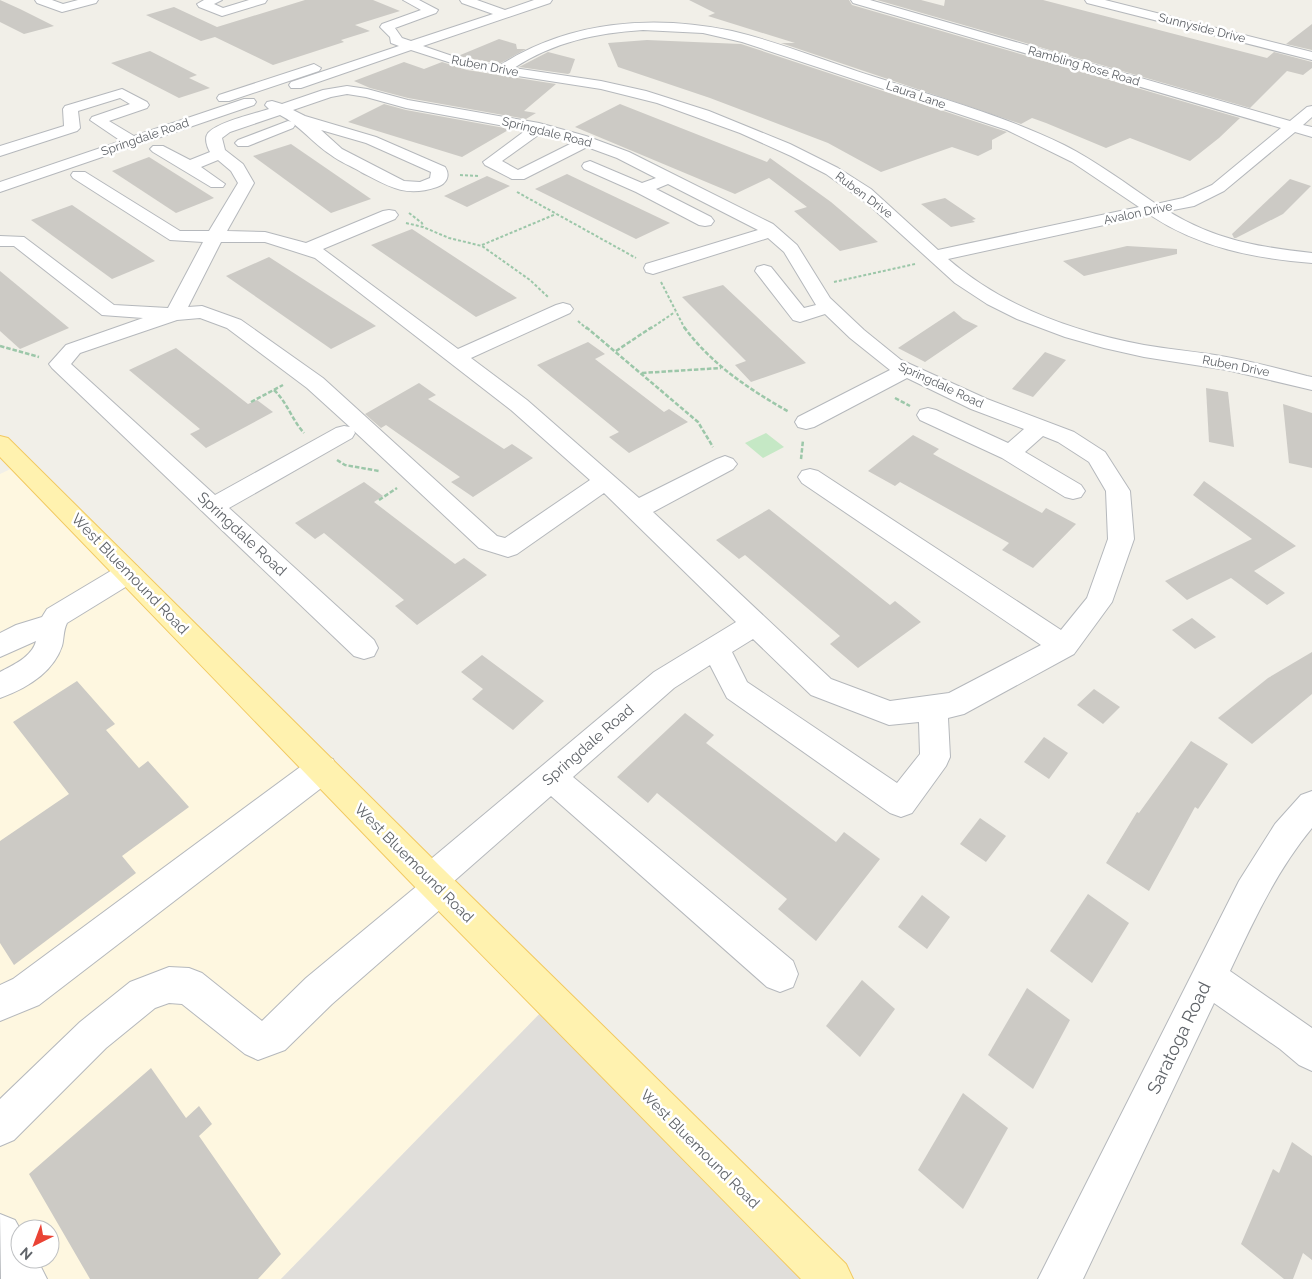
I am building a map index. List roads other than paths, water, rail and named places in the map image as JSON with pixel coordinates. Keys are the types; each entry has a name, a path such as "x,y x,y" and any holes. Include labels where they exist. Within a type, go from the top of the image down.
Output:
{"main road":[{"name":"West Bluemound Road","path":"2,449 128,573 435,885 831,1279"}],"street":[{"path":"41,0 62,8 92,0"},
{"path":"216,0 203,4 222,12 261,0"},
{"path":"396,40 396,36 386,26 432,10 408,0"},
{"path":"466,0 505,14"},
{"name":"Springdale Road","path":"0,164 118,133 516,0"},
{"name":"Springdale Road","path":"0,186 546,0"},
{"name":"Rambling Rose Road","path":"857,0 1312,132"},
{"name":"Sunnyside Drive","path":"1091,0 1312,56"},
{"path":"1143,13 1158,5"},
{"path":"655,12 656,28"},
{"name":"Laura Lane","path":"502,70 528,52 570,36 610,30 656,28 703,30 748,39 1012,128 1064,151 1190,231 1222,244 1252,251 1312,258"},
{"name":"Ruben Drive","path":"396,40 452,60 502,70 594,84 674,104 785,147 812,160 853,185 873,200 928,260 991,299 1045,324 1123,347 1242,366 1312,384"},
{"name":"Springdale Road","path":"80,175 176,236 265,237 307,248 321,254 519,405 636,510 820,687 889,713 954,706 1064,646 1099,602 1121,539 1118,491 1097,457 1066,437 979,404 894,364 856,334 828,307 791,249 772,232 670,178 623,155 587,141 539,128 406,104 347,90 328,93 225,129 214,136 213,145 220,154"},
{"path":"244,91 300,120 336,152 402,186 422,187 438,180 439,170 371,140 300,120 244,143"},
{"path":"0,164 72,128 142,105 122,93 70,109 72,128"},
{"name":"Avalon Drive","path":"928,260 1188,202 1218,188 1312,110"},
{"path":"97,120 132,142"},
{"path":"539,128 491,162 518,176 587,141"},
{"path":"158,149 217,184"},
{"path":"174,314 215,236 246,183 242,172 220,154 189,166"},
{"path":"590,166 642,189 704,221"},
{"path":"642,189 670,178"},
{"path":"307,248 389,215"},
{"path":"653,268 752,236 772,232"},
{"path":"0,241 18,241 110,311 174,314 202,312 234,324 309,378 488,542 508,548 605,481"},
{"path":"764,271 800,316 828,307"},
{"path":"457,357 563,309"},
{"name":"Springdale Road","path":"174,314 73,349 59,364 364,648"},
{"path":"806,422 907,370"},
{"path":"928,415 1010,453 1073,491"},
{"path":"1010,453 1040,427"},
{"path":"212,507 344,433"},
{"path":"636,510 725,464"},
{"path":"810,477 1064,646"},
{"path":"0,686 42,658 48,646 50,625 57,616 128,573"},
{"name":"Springdale Road","path":"0,1126 93,1035 143,995 169,985 190,986 258,1041 272,1037 551,777 664,680 755,624"},
{"path":"3,639 50,625"},
{"path":"716,649 737,690 901,803 935,757 934,708"},
{"path":"0,1003 26,992 322,769"},
{"path":"551,777 780,974"},
{"name":"Saratoga Road","path":"1060,1279 1251,892 1286,835 1312,805"},
{"path":"1209,978 1293,1036 1312,1052"},
{"path":"0,1235 25,1279"}]}
